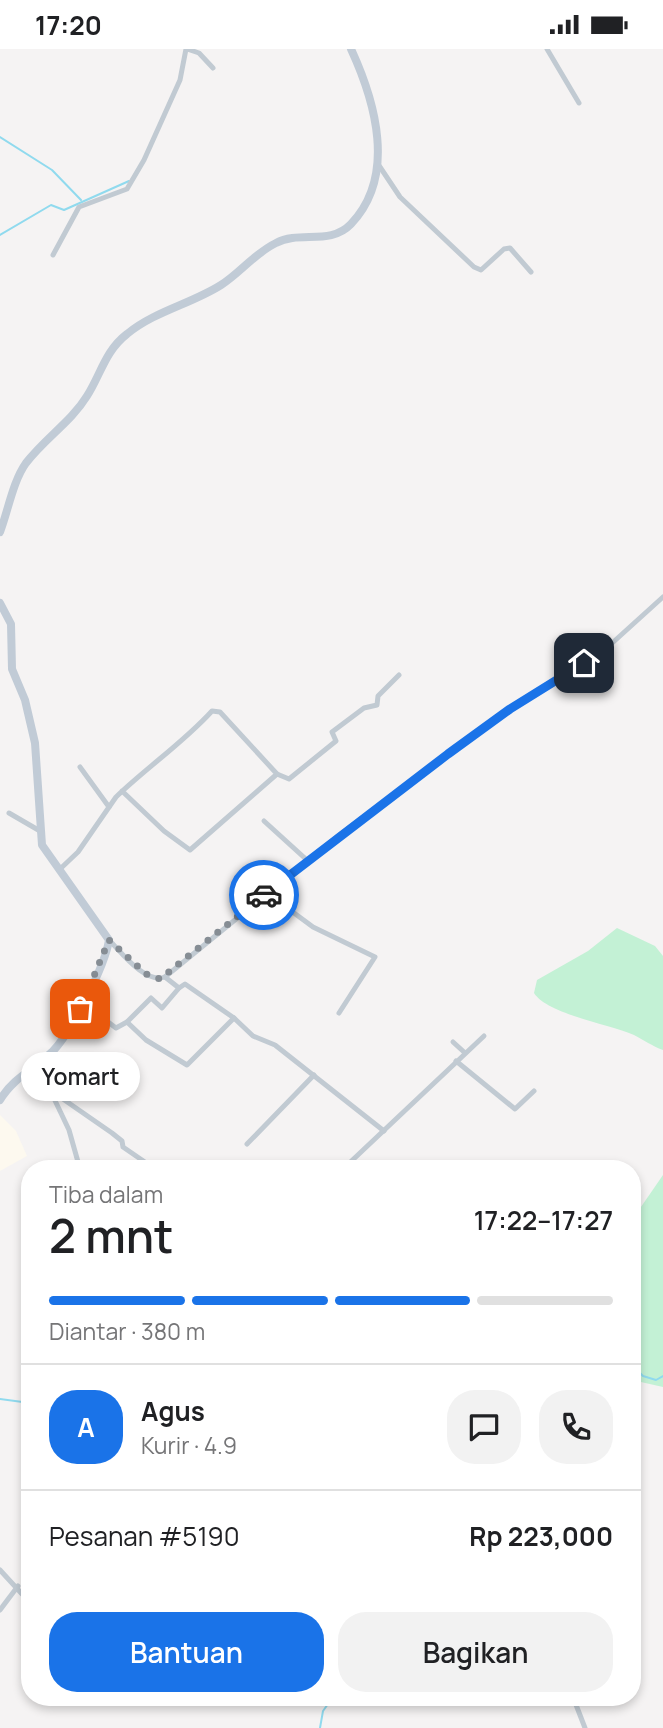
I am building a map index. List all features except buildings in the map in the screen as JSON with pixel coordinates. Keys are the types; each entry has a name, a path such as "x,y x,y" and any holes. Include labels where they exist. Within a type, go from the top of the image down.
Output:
{"main road":[{"path":"0,532 24,465 81,405 103,362 120,340 160,314 212,290 272,244 288,239 329,237 341,233 361,210 376,177 378,164 370,102 351,49"},
{"path":"0,603 11,624 12,669 25,701 35,743 42,845 109,940 66,1036 53,1050 18,1077 0,1100"}],"street":[{"path":"53,255 79,207 127,189 144,160 180,81 187,49 199,53 213,68"},
{"path":"547,49 579,103"},
{"path":"378,164 400,197 474,267 481,270 504,249 510,248 531,272"},
{"path":"109,940 146,974 156,979 165,977 308,861 510,709 610,645 663,597"},
{"path":"59,870 78,852 122,791 215,710 278,774 289,779 336,741 332,732 365,707 377,705 378,696 398,675"},
{"path":"80,767 109,807"},
{"path":"122,791 164,831 190,849 278,774"},
{"path":"9,813 40,831"},
{"path":"264,821 308,861"},
{"path":"267,893 313,927 375,957 339,1013"},
{"path":"165,977 179,988"},
{"path":"83,1003 116,1028 127,1022 151,998 162,1008 185,984 234,1018 253,1036 275,1045 384,1131"},
{"path":"127,1022 146,1039 187,1065 234,1018"},
{"path":"353,1160 464,1052 484,1036"},
{"path":"453,1042 464,1052"},
{"path":"53,1050 50,1090 69,1130 77,1160"},
{"path":"456,1061 515,1109 534,1091"},
{"path":"247,1144 314,1075"},
{"path":"50,1090 112,1133 122,1141 123,1147 142,1160"},
{"path":"0,1570 21,1592"},
{"path":"0,1610 18,1586"},
{"path":"576,1706 585,1728"}],"shaded area":[{"path":"0,1115 16,1131 27,1156 0,1171"}],"green space":[{"path":"617,928 655,946 663,956 663,1050 634,1035 565,1013 534,993 537,980 588,951"},
{"path":"663,1175 663,1387 641,1382 641,1207"}],"waterway":[{"path":"0,137 52,170 81,200"},
{"path":"0,235 51,205 64,210 129,181"},
{"path":"641,1374 656,1380 663,1376"},
{"path":"0,1399 21,1402"},
{"path":"320,1728 327,1706"}],"way so far":[{"path":"80,1009 105,955 109,940 146,974 160,979 264,895"}],"place":[{"name":"Yomart","path":"80,1009"}],"route":[{"path":"264,895 339,835 510,709 584,663"}]}
